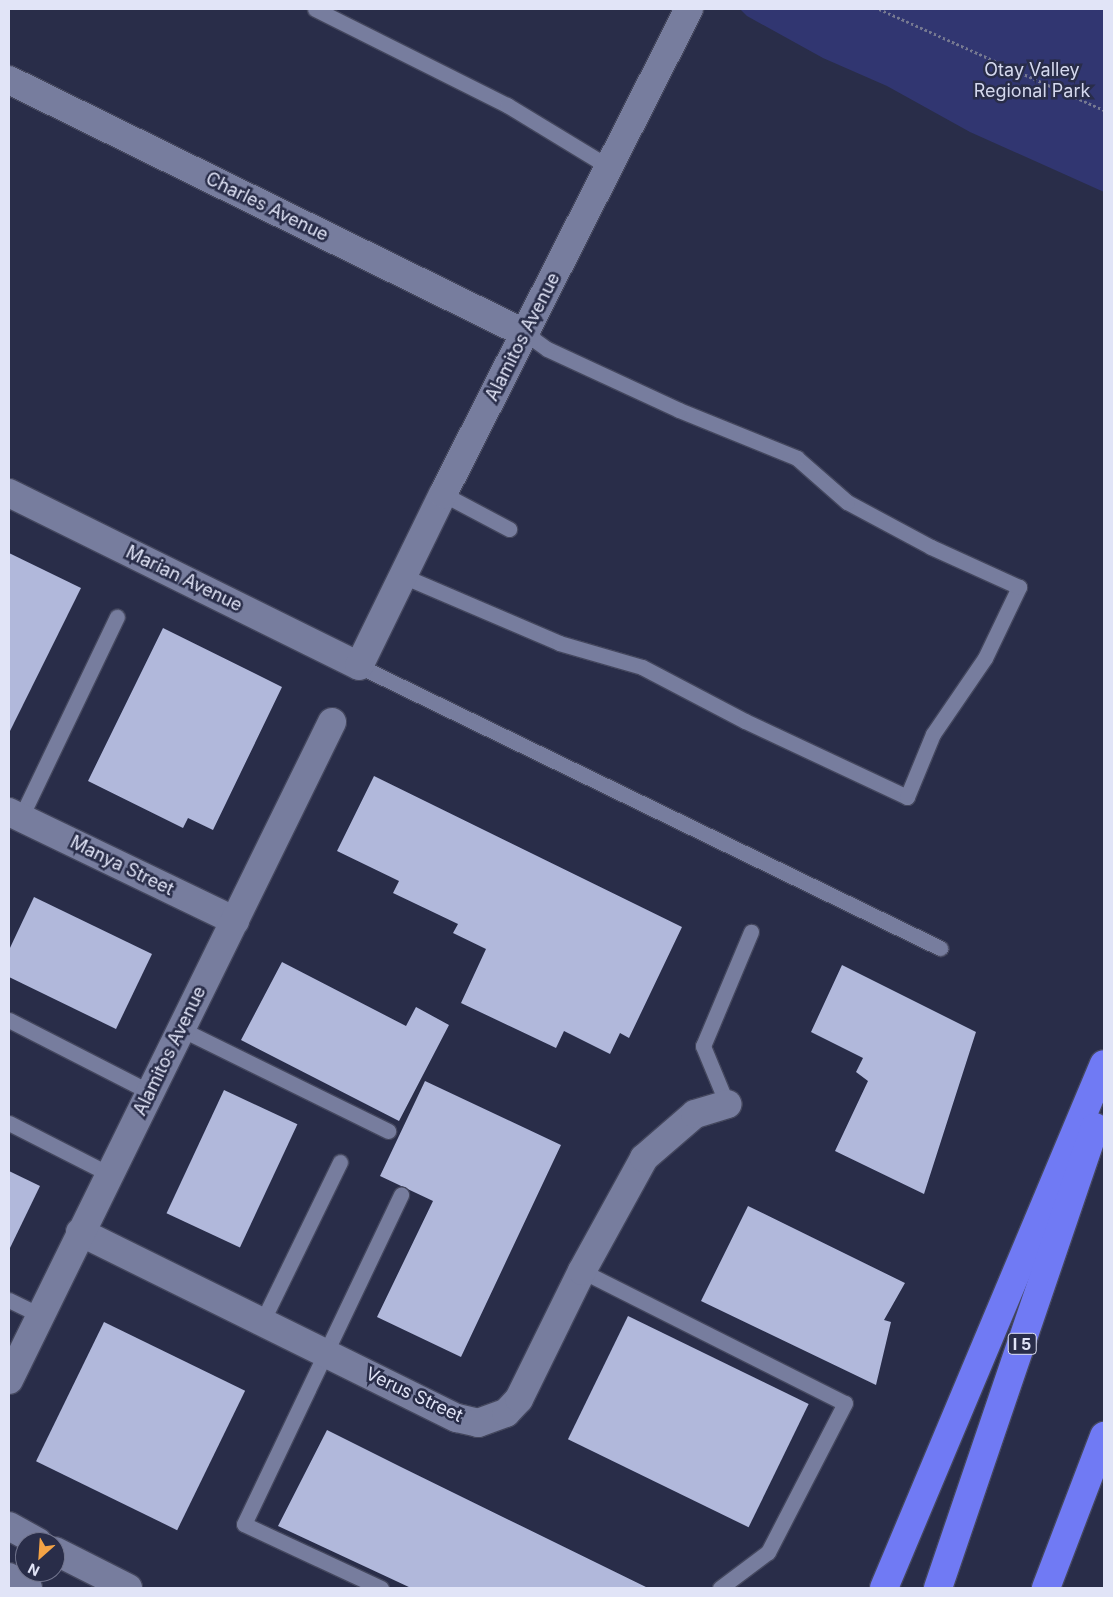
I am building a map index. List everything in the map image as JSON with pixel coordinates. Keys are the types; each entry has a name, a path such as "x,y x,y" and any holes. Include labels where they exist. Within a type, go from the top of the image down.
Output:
{"highway":[{"path":"884,1588 1104,1064"},
{"name":"I 5","path":"938,1588 1104,1099"},
{"path":"1046,1588 1104,1436"}],"street":[{"name":"Alamitos Avenue","path":"360,666 443,494 526,334 689,9"},
{"name":"Charles Avenue","path":"9,80 526,334"},
{"name":"Marian Avenue","path":"9,493 360,666"},
{"name":"Alamitos Avenue","path":"9,1380 332,722"},
{"name":"Manya Street","path":"15,815 235,921"},
{"name":"Verus Street","path":"80,1232 457,1418 478,1423 506,1413 519,1400 582,1271 644,1158 696,1114 727,1104"},
{"path":"65,1556 128,1588"},
{"path":"9,1577 28,1588"}],"lane":[{"path":"315,9 507,105 609,167"},
{"path":"403,576 559,643 642,667 817,756 907,796 933,734 985,658 1019,587 930,547 847,502 797,458 670,406 547,348 526,334"},
{"path":"443,494 509,529"},
{"path":"15,815 117,618"},
{"path":"360,666 940,948"},
{"path":"727,1104 703,1046 751,932"},
{"path":"9,1020 150,1092"},
{"path":"181,1030 388,1131"},
{"path":"9,1123 109,1174"},
{"path":"262,1322 340,1162"},
{"path":"381,1588 244,1524 401,1195"},
{"path":"582,1271 845,1403 768,1552 720,1588"},
{"path":"9,1300 40,1316"}],"path":[{"path":"879,9 1104,110"}],"green space":[{"name":"Otay Valley Regional Park","path":"740,9 1104,9 1104,192 970,132 887,86 823,58 747,16"}],"building":[{"path":"9,553 81,588 9,733"},
{"path":"163,628 282,687 213,830 188,818 183,828 88,781"},
{"path":"374,776 682,927 629,1038 620,1033 610,1054 564,1031 556,1048 461,1003 486,949 453,933 458,924 393,893 399,881 337,851"},
{"path":"34,897 152,954 116,1029 9,977 9,950"},
{"path":"282,962 406,1026 416,1007 449,1025 399,1121 241,1040"},
{"path":"842,965 976,1032 924,1194 835,1151 868,1081 856,1072 863,1058 811,1032"},
{"path":"425,1081 561,1145 461,1357 377,1317 433,1201 380,1176"},
{"path":"224,1090 297,1124 240,1247 167,1213"},
{"path":"9,1171 40,1186 9,1250"},
{"path":"748,1206 905,1283 884,1320 891,1322 876,1385 701,1301"},
{"path":"628,1316 809,1404 749,1527 568,1439"},
{"path":"104,1322 245,1391 177,1530 36,1461"},
{"path":"327,1430 648,1588 411,1588 278,1526"}]}
